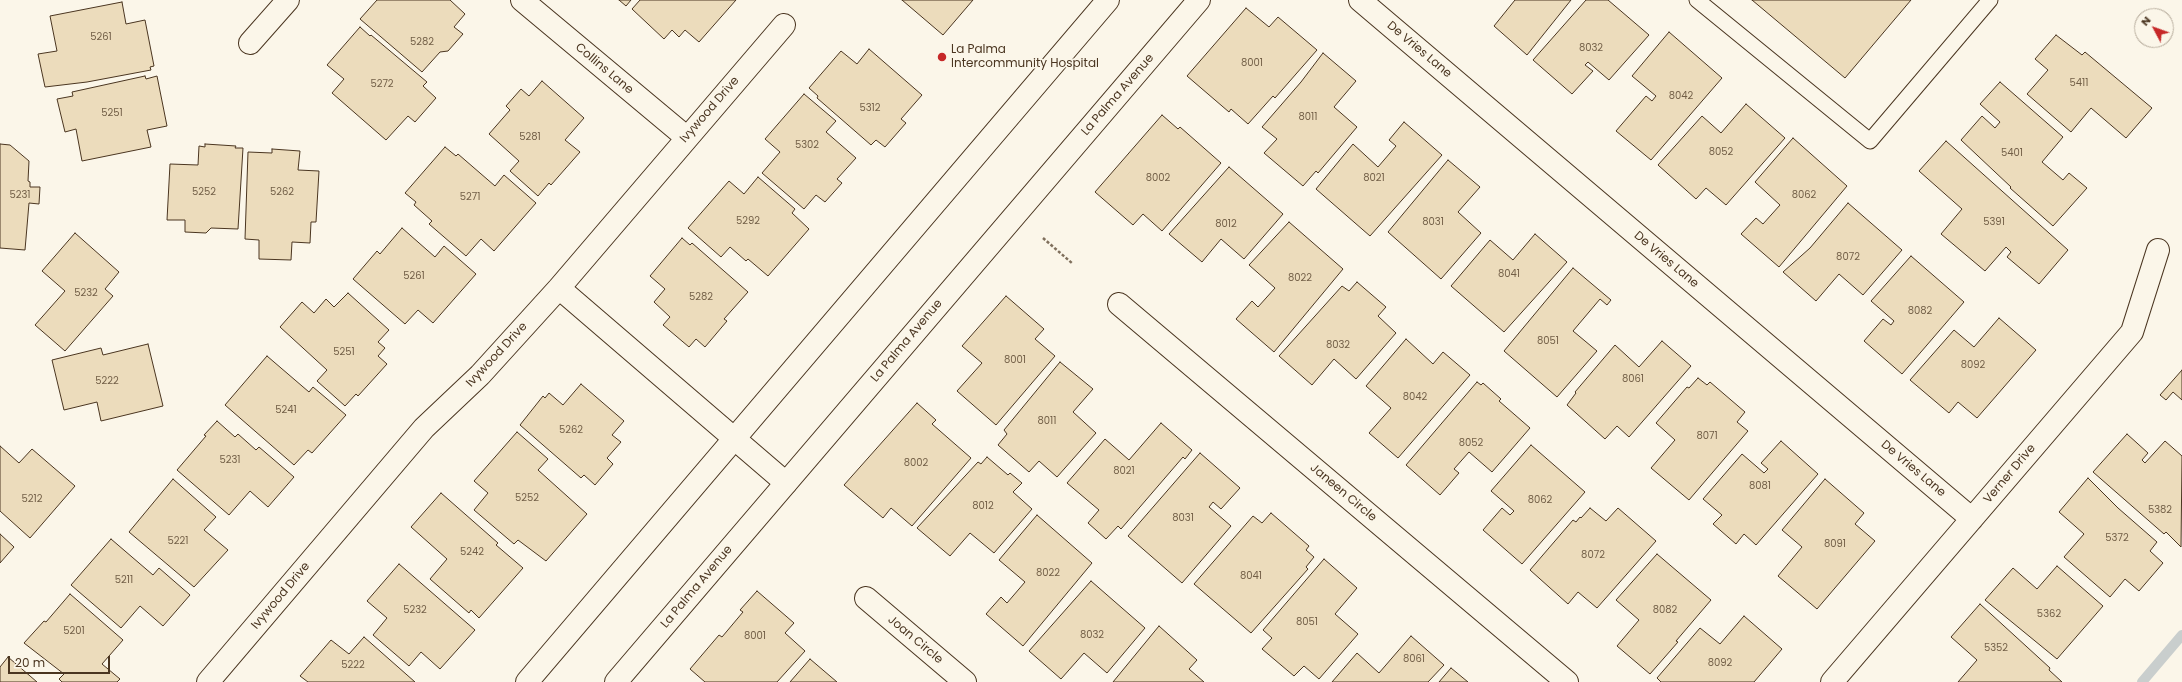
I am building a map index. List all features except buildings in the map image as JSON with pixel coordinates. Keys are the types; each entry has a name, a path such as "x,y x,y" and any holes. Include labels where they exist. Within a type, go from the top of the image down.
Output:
{"street":[{"path":"250,43 288,0"},
{"name":"Collins Lane","path":"522,0 686,138"},
{"path":"527,682 1108,0"},
{"name":"La Palma Avenue","path":"616,682 1198,0"},
{"name":"De Vries Lane","path":"1360,0 1972,519"},
{"name":"Ivywood Drive","path":"208,682 424,428 480,375 559,288 784,25"},
{"name":"Verner Drive","path":"1832,682 2132,332 2158,250"},
{"path":"559,288 734,440 786,483"},
{"name":"Janeen Circle","path":"1118,304 1567,682"},
{"name":"Joan Circle","path":"866,598 965,682"}],"lane":[{"path":"1698,0 1870,141 1990,0"}],"path":[{"path":"1043,238 1073,264"}],"waterway":[{"path":"2142,682 2182,635"}],"place":[{"name":"La Palma Intercommunity Hospital","path":"942,57"}]}
